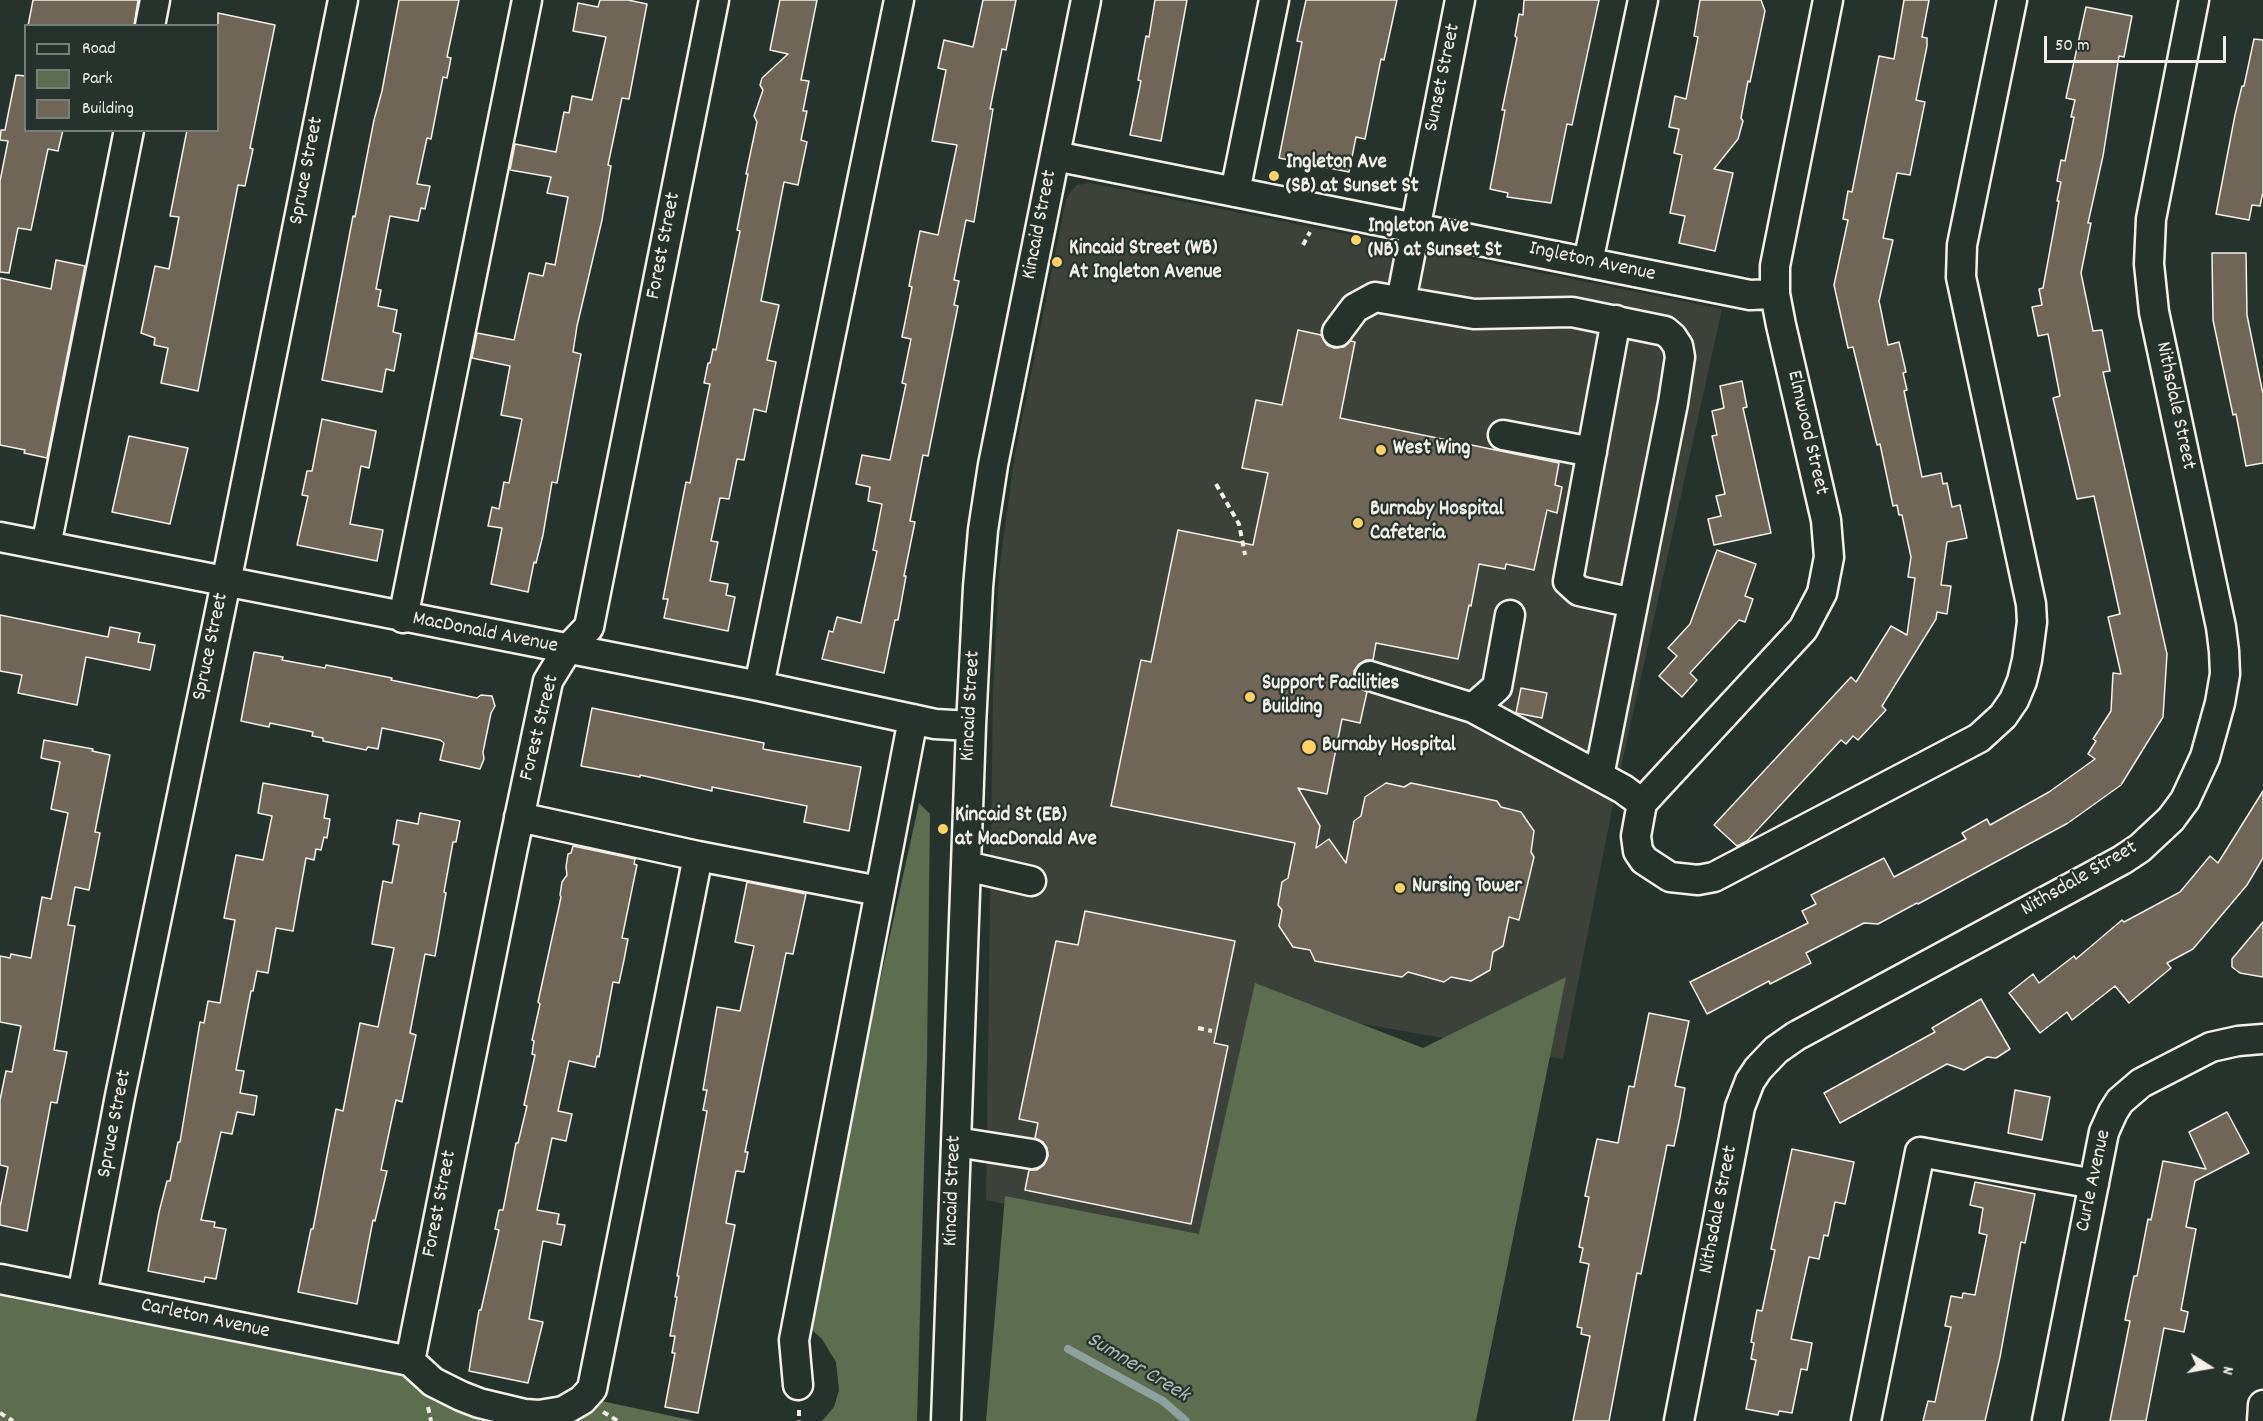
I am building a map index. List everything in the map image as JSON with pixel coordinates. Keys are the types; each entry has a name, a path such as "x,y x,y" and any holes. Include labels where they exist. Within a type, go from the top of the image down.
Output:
{"street":[{"path":"150,24 155,0"},
{"name":"Spruce Street","path":"82,1295 120,1096 343,0"},
{"path":"403,618 527,0"},
{"name":"Forest Street","path":"410,1362 548,681 567,650 589,627 714,0"},
{"path":"759,686 899,0"},
{"name":"Kincaid Street","path":"946,1421 971,726 983,530 993,465 1086,0"},
{"path":"1235,192 1274,0"},
{"name":"Sunset Street","path":"1401,301 1460,0"},
{"path":"1588,262 1643,0"},
{"name":"Elmwood Street","path":"1642,803 1803,628 1822,593 1829,557 1826,520 1775,294 1775,266 1828,0"},
{"path":"1370,676 1473,708 1623,789 1642,803 1636,836 1638,851 1644,860 1670,877 1698,880 1714,877 1979,738 1998,722 2014,700 2022,681 2032,622 2031,604 1961,277 1962,245 2012,0"},
{"name":"Nithsdale Street","path":"1679,1421 1740,1107 1750,1081 1758,1069 1776,1050 1796,1036 2122,860 2156,834 2178,810 2196,780 2205,757 2220,703 2225,674 2224,651 2221,627 2154,312 2149,264 2151,219 2194,0"},
{"path":"46,546 129,132"},
{"name":"Ingleton Avenue","path":"1055,156 1415,226 1750,295 1775,294"},
{"path":"1337,332 1355,308 1375,297 1474,314 1572,312 1665,331 1678,346 1680,357 1673,404 1599,776"},
{"path":"1616,320 1568,581 1579,591 1633,603"},
{"path":"1503,435 1592,452"},
{"name":"MacDonald Avenue","path":"0,537 403,618 759,686 935,724 971,726"},
{"path":"1473,708 1497,687 1510,615"},
{"path":"798,1385 794,1340 913,719"},
{"path":"519,817 698,856 879,891"},
{"path":"410,1362 433,1382 461,1396 479,1403 525,1414 539,1415 563,1411 582,1401 592,1389 698,856"},
{"path":"966,866 1031,881"},
{"name":"Curle Avenue","path":"2047,1421 2107,1122 2120,1101 2132,1090 2211,1047 2238,1041 2263,1039"},
{"path":"956,1142 1032,1154"},
{"path":"1866,1421 1920,1152 2094,1184"},
{"name":"Carleton Avenue","path":"0,1279 410,1362"},
{"path":"2262,1421 2263,1405"}],"path":[{"path":"1303,245 1310,231"},
{"path":"1216,484 1239,524 1245,555"},
{"path":"1198,1028 1212,1031"},
{"path":"0,1413 13,1421"}],"shaded area":[{"name":"Burnaby Hospital","path":"1090,183 1722,309 1613,804 1563,1059 1272,1008 1218,1247 986,1200 993,690 999,572 1014,459 1066,200 1077,185"}],"green space":[{"path":"919,803 930,814 927,1059 917,1421 822,1421 834,1407 839,1390 836,1362 822,1339 812,1330 804,1328"},
{"path":"1566,977 1476,1421 986,1421 1005,1196 1199,1234 1255,983 1423,1048"},
{"path":"0,1291 388,1365 527,1421 0,1421"},
{"path":"592,1399 695,1421 546,1421"}],"building":[{"path":"33,0 138,0 134,24 28,24"},
{"path":"399,0 459,0 447,57 451,58 447,78 443,77 431,139 427,138 417,184 430,186 425,209 421,208 418,221 390,216 376,289 381,290 378,306 397,310 393,332 401,334 394,371 386,369 382,392 322,380 353,216 355,217 382,91"},
{"path":"600,0 628,0 647,4 629,99 622,98 608,165 611,166 602,220 577,326 573,352 581,354 557,483 552,482 543,535 536,563 534,562 528,592 491,584 502,528 488,526 492,507 499,509 504,482 509,483 522,419 501,415 510,366 472,358 477,333 514,340 529,273 543,276 546,263 555,265 568,197 547,193 551,177 510,170 515,144 556,152 564,112 569,113 572,96 592,100 606,37 573,31 578,3 598,7"},
{"path":"780,0 817,0 801,80 809,81 803,111 807,111 801,140 807,142 798,185 784,182 761,301 779,305 767,360 776,362 766,412 754,409 744,460 737,459 729,499 720,498 711,541 718,542 710,581 728,584 726,595 735,597 728,631 664,618 668,599 663,599 686,482 690,483 710,384 704,383 708,363 710,363 713,349 716,350 740,231 737,230 757,122 754,116 763,90 760,85 762,78 788,54 770,50"},
{"path":"983,0 1016,0 1006,50 1002,49 990,109 993,109 974,222 966,220 954,280 959,281 954,305 958,306 928,456 923,455 910,521 915,522 904,576 906,576 898,620 895,620 884,673 822,659 829,631 833,632 837,617 861,623 877,551 873,550 882,504 868,501 870,487 856,484 862,455 890,460 906,384 902,383 911,339 902,337 920,231 938,235 957,145 932,141 946,70 938,68 944,40 973,47"},
{"path":"1155,0 1187,0 1161,141 1130,135 1141,81 1138,80 1146,36 1149,37"},
{"path":"1306,0 1397,0 1384,60 1381,59 1365,139 1356,137 1349,172 1279,158 1302,42 1297,41"},
{"path":"1524,0 1599,0 1572,125 1567,124 1551,203 1507,197 1508,193 1490,189 1505,110 1502,110 1517,38 1515,36 1519,14 1523,15"},
{"path":"1700,0 1761,0 1765,11 1750,82 1748,81 1741,118 1743,121 1738,139 1714,169 1733,173 1715,251 1679,243 1685,216 1670,213 1682,155 1674,153 1679,129 1669,127 1675,96 1686,99 1698,37 1694,36"},
{"path":"1904,0 1929,0 1922,37 1927,38 1927,46 1916,100 1925,102 1910,175 1897,173 1883,238 1893,240 1879,301 1888,345 1899,342 1906,372 1903,373 1907,390 1904,391 1922,477 1941,473 1943,484 1947,483 1952,507 1960,505 1967,538 1947,542 1941,585 1951,586 1947,614 1937,612 1936,619 1882,706 1886,710 1858,740 1853,736 1846,744 1841,740 1747,841 1737,846 1714,825 1851,677 1856,682 1891,626 1907,635 1915,578 1908,577 1911,557 1902,515 1899,515 1897,505 1893,506 1880,444 1877,445 1853,347 1848,348 1834,285 1848,220 1843,219 1848,191 1852,192 1879,56 1894,59"},
{"path":"2086,7 2132,16 2124,57 2119,56 2081,273 2093,331 2102,330 2110,371 2103,372 2167,654 2163,717 2121,785 2068,823 1878,924 1864,923 1806,953 1811,963 1770,984 1769,981 1707,1014 1690,982 1808,923 1802,911 1816,904 1811,895 1884,858 1894,877 1966,839 1962,833 1987,819 1990,825 2049,792 2095,759 2088,754 2096,741 2093,739 2111,711 2113,673 2121,674 2108,617 2120,614 2094,496 2077,499 2053,398 2060,396 2048,334 2038,336 2032,307 2042,305 2039,289 2043,288 2059,201 2057,201 2061,182 2057,181 2061,160 2065,161 2074,117 2071,117 2075,100 2066,98"},
{"path":"218,13 275,25 250,148 253,149 245,186 238,185 198,391 161,383 168,348 154,345 155,338 141,333 155,266 169,269 179,217 170,216 187,132 219,132"},
{"path":"2254,39 2263,40 2263,192 2260,206 2252,205 2249,220 2216,214 2235,115"},
{"path":"16,75 24,76 24,132 63,132 58,151 48,149 31,230 18,228 9,273 0,272 0,181 8,141 0,140 1,130 5,130"},
{"path":"2212,253 2246,253 2247,315 2263,394 2263,463 2246,466 2236,414 2233,415 2213,320"},
{"path":"56,260 85,266 47,458 24,453 25,450 0,445 0,278 51,289"},
{"path":"1298,330 1321,335 1327,345 1334,348 1344,347 1351,341 1355,342 1340,418 1559,463 1555,485 1562,487 1557,513 1547,510 1534,570 1506,564 1505,569 1479,564 1458,659 1376,643 1373,660 1366,660 1359,664 1354,671 1354,679 1358,687 1367,692 1360,723 1342,719 1327,794 1298,788 1320,826 1316,848 1329,839 1346,863 1354,821 1361,816 1365,797 1386,783 1404,787 1411,783 1497,801 1501,807 1521,812 1534,831 1531,852 1534,857 1519,920 1509,917 1503,946 1493,952 1490,970 1471,981 1451,977 1444,982 1408,972 1402,977 1315,961 1310,950 1293,947 1279,926 1282,910 1278,905 1282,882 1288,878 1295,843 1111,806 1141,660 1151,662 1178,530 1253,545 1268,473 1242,468 1256,400 1282,405"},
{"path":"1742,381 1747,407 1743,408 1771,533 1714,545 1708,519 1721,516 1716,496 1725,494 1712,436 1717,435 1712,411 1724,408 1720,386"},
{"path":"322,419 376,431 369,468 361,466 350,524 383,530 377,561 297,545 308,496 302,495 307,471 312,471"},
{"path":"129,436 188,448 170,524 112,512"},
{"path":"1717,550 1756,564 1745,596 1753,599 1745,622 1739,620 1690,673 1697,680 1682,697 1659,676 1677,656 1668,648 1690,624"},
{"path":"0,615 108,637 110,627 140,633 138,642 155,645 150,670 86,657 77,705 18,693 22,675 0,671"},
{"path":"254,652 283,657 282,660 325,668 326,665 392,678 391,680 477,698 481,695 492,696 495,706 491,713 483,752 484,759 480,769 440,760 444,743 440,740 382,728 378,749 368,747 366,750 323,741 323,738 312,736 313,732 270,723 269,727 241,721"},
{"path":"1521,688 1547,693 1542,718 1516,713"},
{"path":"592,708 764,743 763,749 861,767 849,831 804,822 807,806 712,787 712,791 640,775 640,777 581,766"},
{"path":"44,740 93,749 92,751 110,755 95,832 100,833 89,890 75,887 68,925 75,926 54,1050 67,1052 57,1103 51,1102 27,1231 0,1225 0,1207 8,1167 0,1165 0,1100 6,1071 12,1072 21,1026 0,1022 0,956 10,958 11,954 31,958 42,897 51,899 68,813 51,809 60,762 41,758"},
{"path":"263,783 328,795 324,818 330,819 327,838 324,837 321,850 316,849 314,860 306,858 293,931 276,928 268,973 257,971 253,991 251,991 236,1070 244,1071 240,1093 257,1096 254,1115 237,1112 232,1134 221,1132 201,1220 215,1222 214,1227 226,1229 216,1279 205,1277 204,1282 148,1271 159,1212 167,1181 170,1181 178,1142 180,1142 200,1022 204,1023 208,1001 220,1003 235,920 224,918 236,855 263,860 272,816 258,813"},
{"path":"2263,791 2263,858 2247,885 2193,949 2167,963 2171,968 2129,1003 2115,986 2072,1020 2067,1012 2040,1033 2009,993 2033,974 2039,983 2074,956 2076,959 2122,920 2124,922 2180,892 2210,856 2218,863"},
{"path":"420,813 460,821 456,842 453,842 435,956 425,954 410,1033 416,1035 402,1102 396,1100 381,1170 387,1171 375,1221 373,1220 357,1304 298,1292 311,1229 313,1229 336,1109 343,1111 360,1023 378,1027 394,948 372,944 383,881 392,883 399,845 393,844 397,820 418,824"},
{"path":"573,846 635,859 634,864 637,865 622,938 628,939 624,960 619,983 613,982 599,1057 597,1056 595,1067 569,1061 558,1111 572,1114 566,1141 552,1138 537,1210 559,1214 557,1224 565,1225 561,1245 543,1241 529,1319 543,1322 528,1383 469,1371 479,1310 481,1310 499,1230 495,1229 499,1210 503,1210 516,1143 518,1143 527,1106 524,1105 535,1055 532,1054 534,1041 532,1040 540,1004 538,1002 561,897 562,882 567,875 568,854 571,853"},
{"path":"747,882 806,894 793,954 786,953 745,1152 748,1152 744,1172 736,1171 726,1223 735,1225 698,1413 665,1407 675,1353 672,1353 675,1336 670,1336 677,1297 675,1297 679,1276 677,1276 707,1111 703,1110 707,1090 703,1090 717,1007 740,1011 754,946 735,942"},
{"path":"1085,911 1235,941 1214,1043 1228,1046 1191,1224 1025,1190 1029,1170 1037,1170 1044,1165 1048,1156 1043,1142 1035,1138 1038,1123 1019,1119 1056,941 1078,945"},
{"path":"2263,922 2263,977 2240,973 2232,967 2232,959"},
{"path":"1981,999 2010,1049 1996,1058 1987,1057 1964,1070 1947,1064 1840,1123 1824,1093 1935,1032 1932,1028"},
{"path":"1649,1013 1689,1021 1675,1086 1685,1088 1680,1117 1674,1146 1667,1145 1641,1274 1637,1273 1609,1421 1573,1421 1590,1336 1581,1334 1582,1328 1577,1327 1589,1264 1580,1262 1583,1248 1579,1247 1589,1197 1585,1196 1597,1139 1618,1143 1629,1086 1634,1087"},
{"path":"2015,1090 2050,1097 2042,1140 2008,1133"},
{"path":"2227,1112 2249,1153 2195,1181 2186,1227 2196,1229 2181,1310 2188,1312 2184,1332 2164,1328 2146,1421 2110,1421 2130,1321 2125,1320 2134,1276 2137,1276 2148,1219 2151,1220 2163,1161 2206,1169 2189,1132"},
{"path":"1792,1149 1854,1162 1845,1204 1835,1202 1828,1236 1824,1235 1819,1259 1809,1257 1791,1339 1812,1343 1807,1370 1801,1369 1792,1413 1779,1411 1778,1415 1746,1409 1756,1360 1751,1359 1754,1343 1751,1342 1757,1310 1762,1311 1775,1250 1771,1249"},
{"path":"1975,1182 2035,1194 2025,1243 2021,1242 2000,1357 1985,1421 1923,1421 1928,1401 1935,1402 1951,1327 1945,1326 1951,1296 1962,1298 1963,1293 1975,1295 1987,1235 1979,1233 1983,1208 1970,1205"}],"waterway":[{"name":"Sumner Creek","path":"1068,1349 1163,1401 1186,1421"}],"place":[{"name":"Ingleton Ave (SB) at Sunset St","path":"1274,176"},
{"name":"Ingleton Ave (NB) at Sunset St","path":"1356,240"},
{"name":"Kincaid Street (WB) At Ingleton Avenue","path":"1057,262"},
{"name":"West Wing","path":"1381,450"},
{"name":"Burnaby Hospital Cafeteria","path":"1358,523"},
{"name":"Support Facilities Building","path":"1250,697"},
{"name":"Burnaby Hospital","path":"1309,747"},
{"name":"Kincaid St (EB) at MacDonald Ave","path":"943,829"},
{"name":"Nursing Tower","path":"1400,888"}]}
